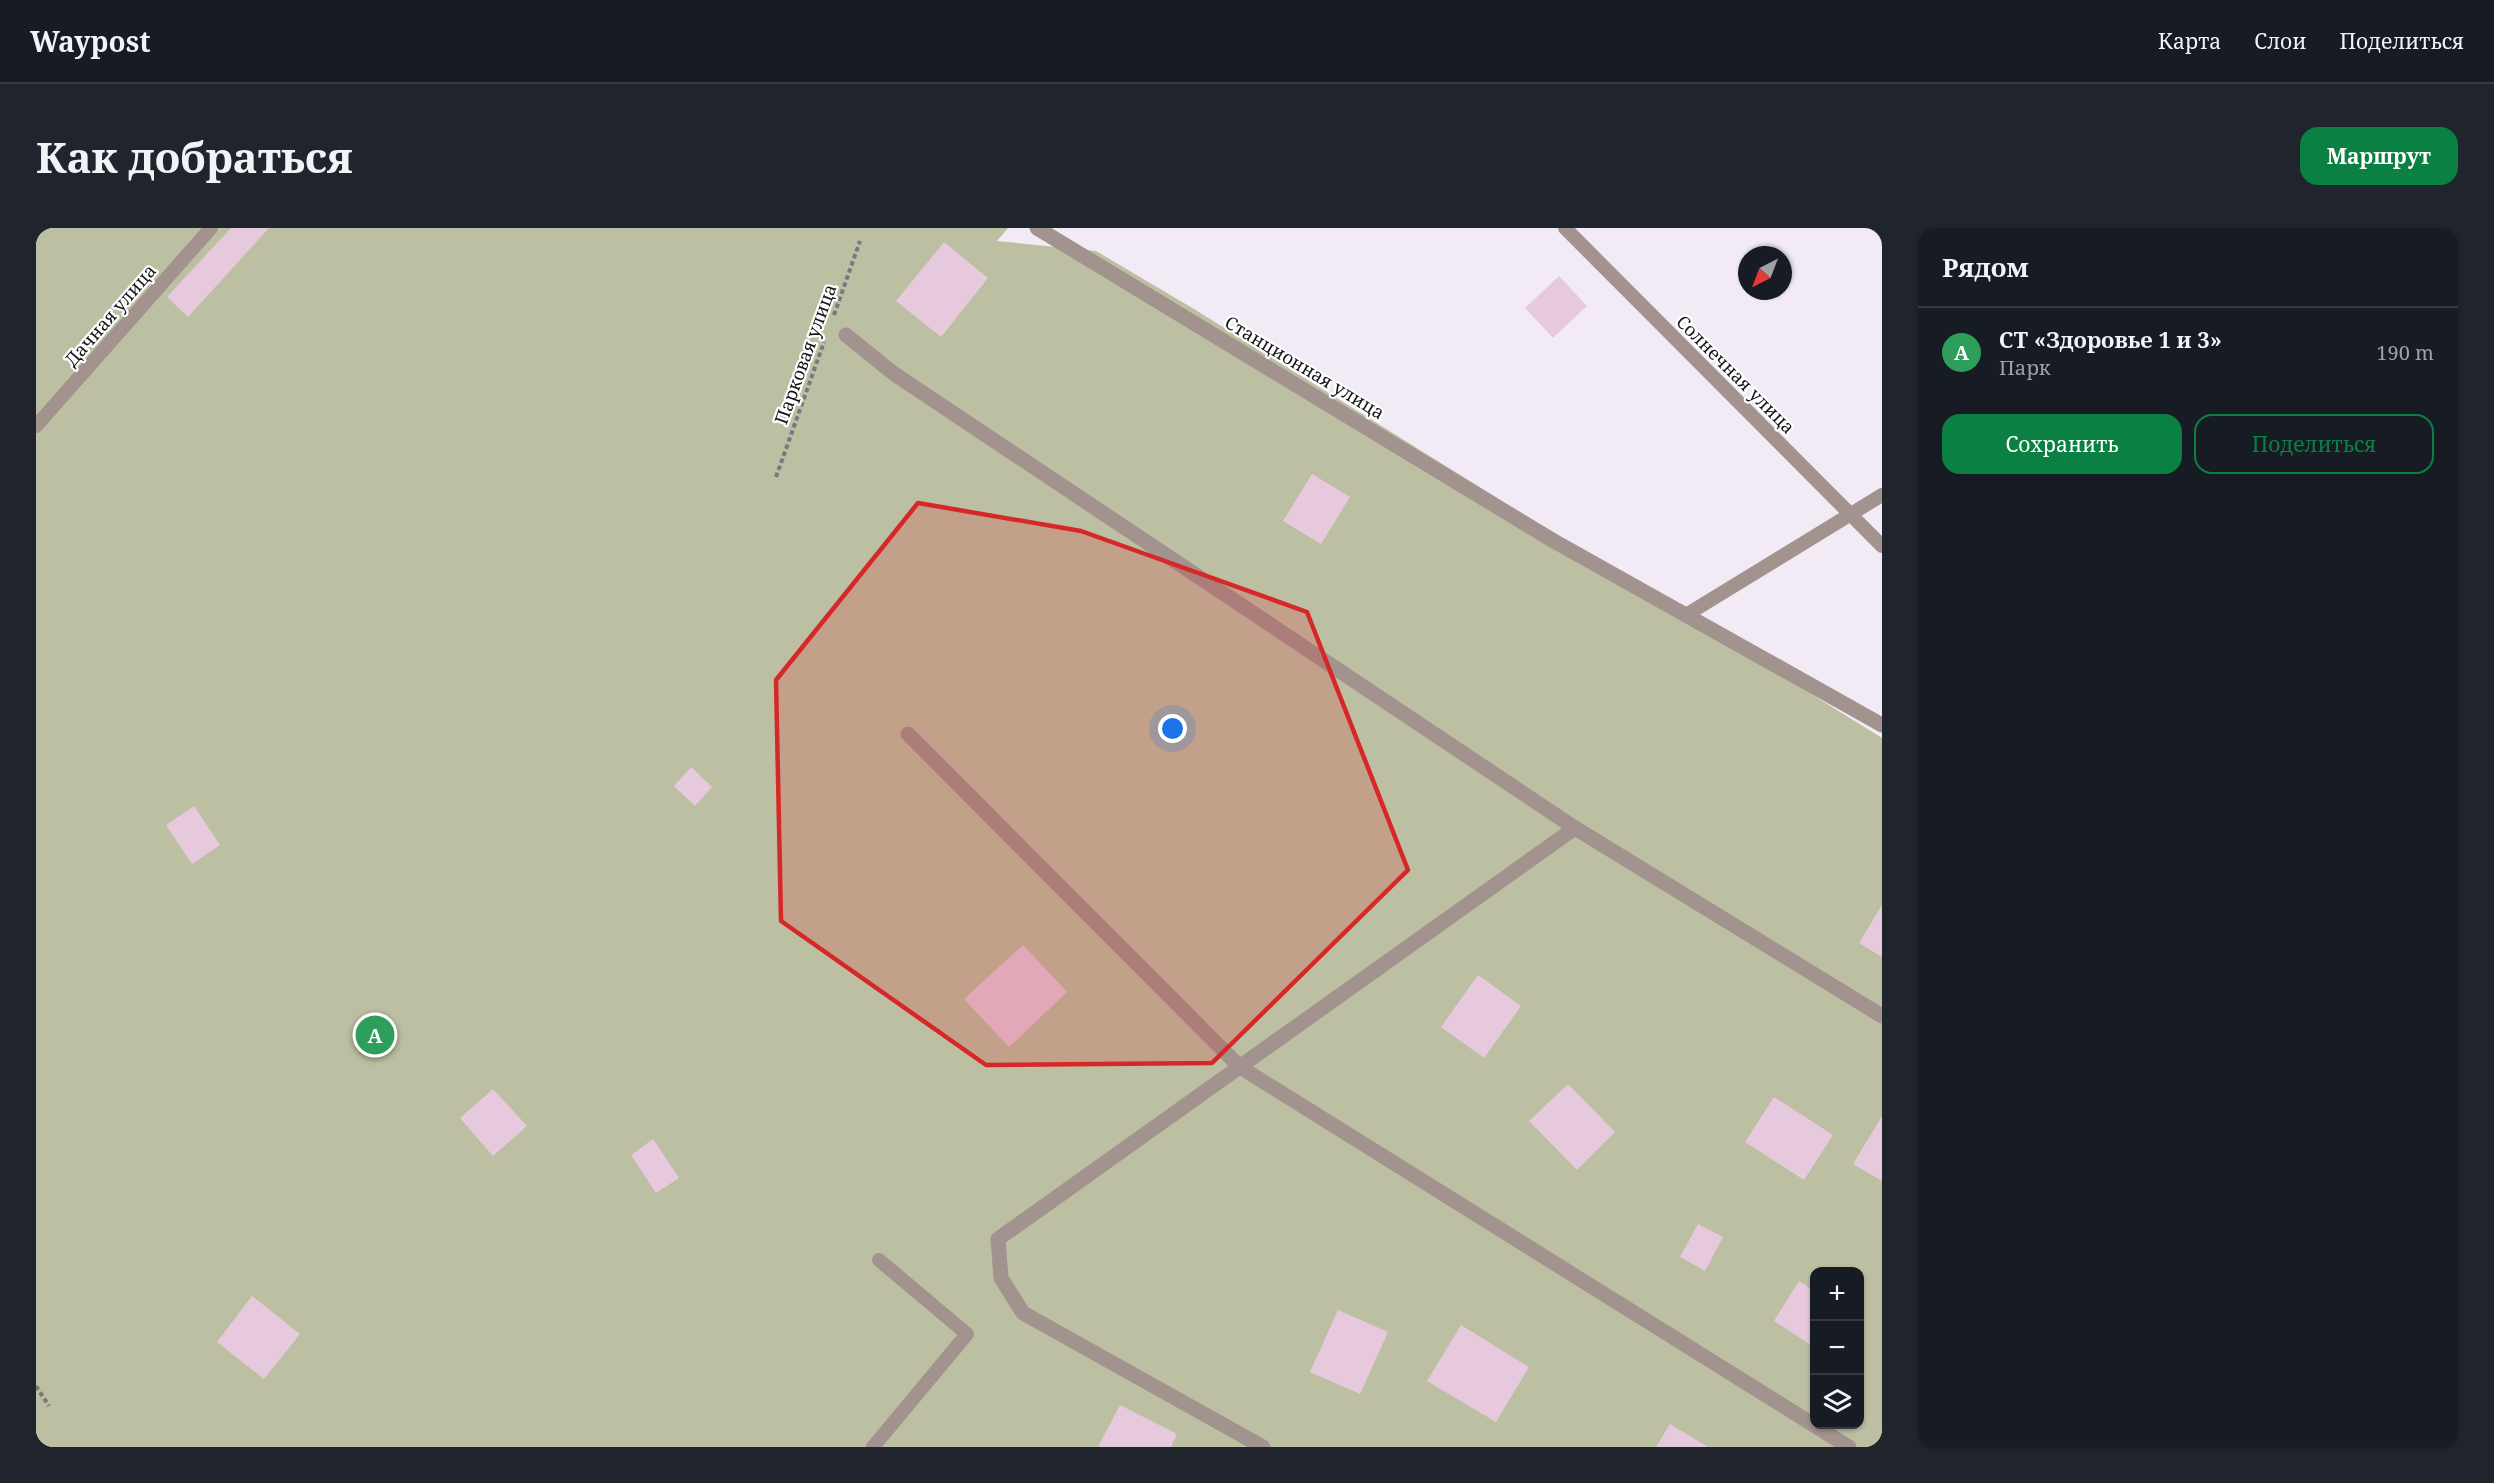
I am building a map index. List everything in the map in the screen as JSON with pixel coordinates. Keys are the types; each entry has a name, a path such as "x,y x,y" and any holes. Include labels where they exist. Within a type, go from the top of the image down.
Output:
{"street":[{"name":"Станционная улица","path":"1037,228 1552,540 1882,725"},
{"path":"846,335 893,373 1575,828 1882,1016"},
{"path":"908,734 1240,1067 1849,1447"},
{"path":"1263,1447 1023,1313 1000,1278 998,1239 1575,828"}],"lane":[{"name":"Дачная улица","path":"36,426 211,228"},
{"name":"Солнечная улица","path":"1565,228 1882,546"},
{"path":"1686,615 1882,495"},
{"path":"873,1447 967,1334 879,1260"}],"path":[{"name":"Парковая улица","path":"832,319 860,241"},
{"name":"Парковая улица","path":"776,477 828,331"},
{"path":"36,1386 49,1406"}],"highlighted area":[{"path":"918,503 1081,531 1307,612 1408,870 1212,1063 986,1065 781,921 776,680"}],"green space":[{"path":"36,228 1008,228 997,241 1096,251 1194,309 1882,738 1882,1447 36,1447"}],"building":[{"path":"231,228 269,228 188,317 167,297"},
{"path":"944,242 988,278 941,337 896,301"},
{"path":"1559,276 1587,306 1553,338 1525,308"},
{"path":"1312,474 1350,497 1321,544 1283,521"},
{"path":"691,767 712,787 695,806 674,786"},
{"path":"194,806 220,845 192,864 166,825"},
{"path":"1882,905 1882,957 1859,943"},
{"path":"1023,945 1067,992 1009,1047 964,999"},
{"path":"1478,975 1521,1006 1484,1058 1441,1027"},
{"path":"1568,1084 1615,1132 1577,1170 1529,1121"},
{"path":"493,1089 527,1126 493,1156 460,1118"},
{"path":"1774,1097 1833,1135 1804,1180 1745,1142"},
{"path":"1882,1116 1882,1181 1853,1164"},
{"path":"653,1139 679,1178 656,1193 631,1155"},
{"path":"1698,1224 1723,1237 1705,1271 1680,1257"},
{"path":"1799,1281 1810,1288 1810,1344 1774,1321"},
{"path":"252,1296 300,1334 264,1379 217,1342"},
{"path":"1338,1310 1388,1332 1360,1394 1310,1372"},
{"path":"1461,1325 1529,1367 1496,1422 1427,1381"},
{"path":"1120,1405 1177,1434 1171,1447 1098,1447"},
{"path":"1670,1424 1708,1447 1656,1447"}],"place":[{"name":"СТ «Здоровье 1 и 3»","path":"375,1035"}]}
